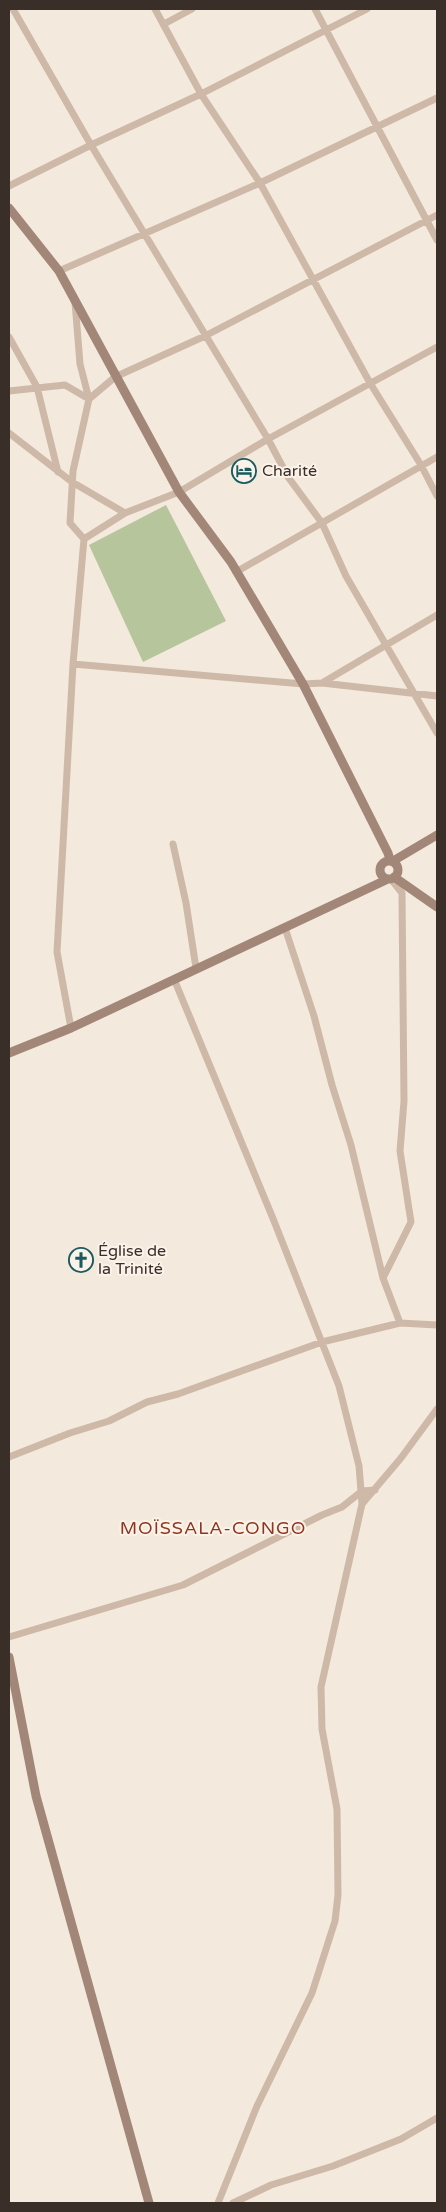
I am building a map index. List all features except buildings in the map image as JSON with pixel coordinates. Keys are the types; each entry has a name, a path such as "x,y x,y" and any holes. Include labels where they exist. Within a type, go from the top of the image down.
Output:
{"main road":[{"path":"9,208 59,271 179,492 231,562 303,684 391,861 398,871 391,878 71,1028 9,1052"},
{"path":"437,835 391,861 385,861 380,868 380,873 437,907"},
{"path":"9,1657 36,1796 149,2203"}],"street":[{"path":"13,9 91,145 268,439 288,477 322,523 346,576 437,733"},
{"path":"154,9 201,94 260,183 370,383 421,465 437,496"},
{"path":"164,24 192,9"},
{"path":"315,9 437,240"},
{"path":"9,186 91,145 201,94 367,9"},
{"path":"59,271 145,235 260,183 437,98"},
{"path":"89,399 115,377 205,336 437,215"},
{"path":"71,1028 57,952 73,664 84,540 70,523 72,482 89,399 80,364 75,302"},
{"path":"9,337 37,387 58,472"},
{"path":"84,540 125,513 179,492 268,439 437,347"},
{"path":"9,391 65,385 89,399"},
{"path":"9,433 72,482 125,513"},
{"path":"236,572 437,457"},
{"path":"322,683 437,616"},
{"path":"73,664 303,684 322,683 414,695 437,696"},
{"path":"173,844 186,903 196,968"},
{"path":"383,1278 411,1222 400,1151 404,1101 402,892 391,878"},
{"path":"284,928 314,1016 332,1085 351,1145 383,1278 400,1323"},
{"path":"174,979 339,1386 352,1432 362,1491 362,1504 321,1687 322,1729 337,1809 338,1896 335,1921 312,1992 257,2106 218,2203"},
{"path":"9,1457 70,1433 109,1421 147,1402 178,1394 322,1342 400,1323 437,1325"},
{"path":"362,1504 375,1490 437,1409"},
{"path":"9,1638 183,1585 322,1515 342,1507 362,1491 375,1490"},
{"path":"233,2203 271,2185 333,2166 401,2139 437,2118"}],"green space":[{"path":"166,505 226,621 143,662 89,545"}],"place":[{"name":"Charité","path":"244,471"},
{"name":"Église de la Trinité","path":"81,1260"}],"district":[{"name":"MOÏSSALA-CONGO","path":"213,1528"}]}
